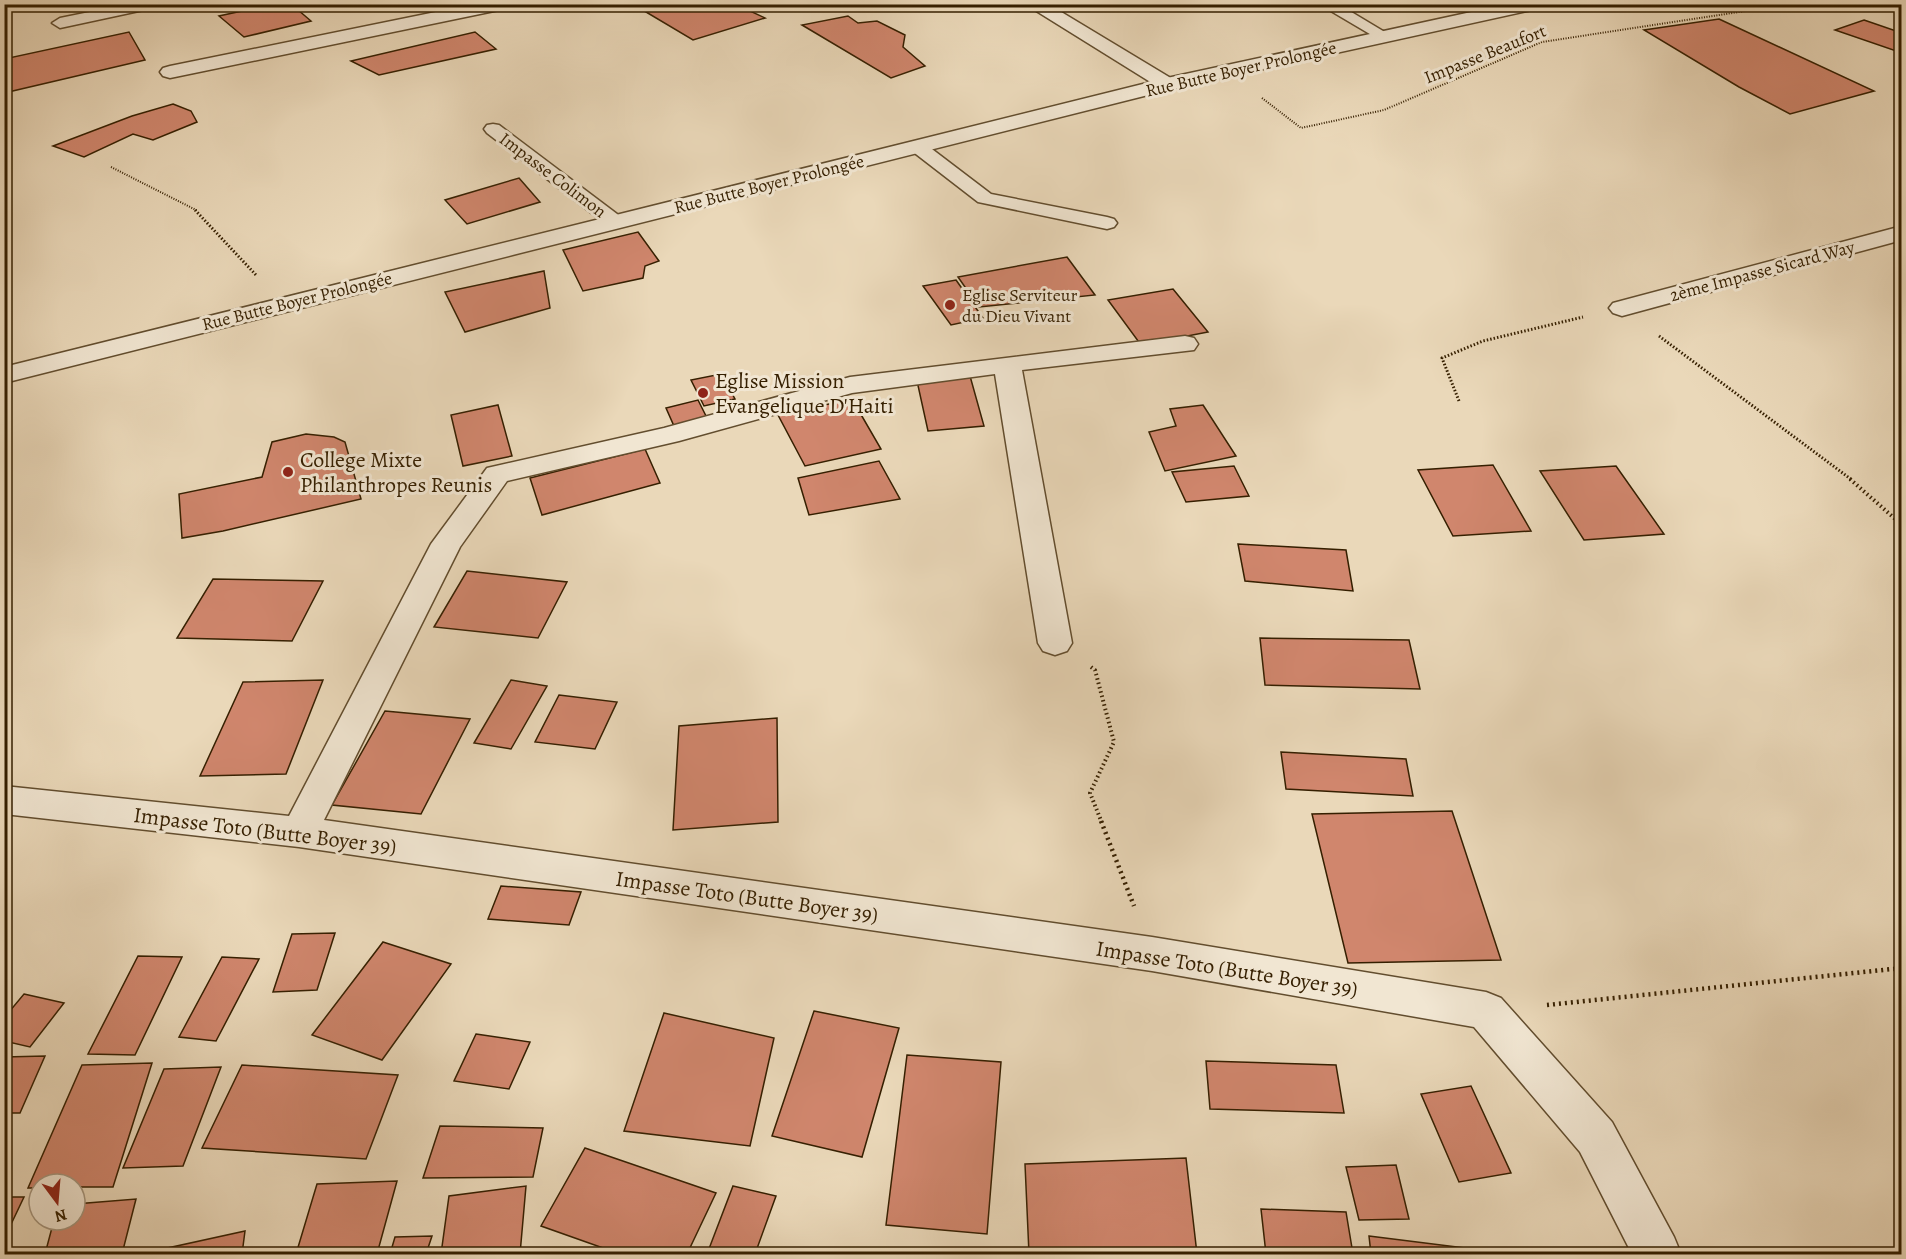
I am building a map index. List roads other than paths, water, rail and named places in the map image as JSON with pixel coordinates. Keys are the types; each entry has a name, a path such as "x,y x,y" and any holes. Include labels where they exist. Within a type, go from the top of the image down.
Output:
{"street":[{"path":"170,72 504,4"},
{"path":"1034,4 1167,84"},
{"name":"Rue Butte Boyer Prolongée","path":"4,375 1167,84 1536,4"},
{"name":"2ème Impasse Sicard Way","path":"1622,308 1902,233"},
{"path":"299,832 446,544 497,474 669,435 850,385 1185,344"},
{"path":"1007,364 1055,644"},
{"name":"Impasse Toto (Butte Boyer 39)","path":"4,800 299,832 1152,954 1486,1011 1596,1137 1657,1254"}],"lane":[{"path":"60,23 153,4"},
{"path":"1326,4 1385,37"},
{"name":"Impasse Colimon","path":"493,129 614,221"},
{"path":"918,147 985,198 1107,223"}],"place":[{"name":"Eglise Serviteur du Dieu Vivant","path":"950,305"},
{"name":"Eglise Mission Evangelique D'Haiti","path":"703,393"},
{"name":"College Mixte Philanthropes Reunis","path":"288,472"}]}
